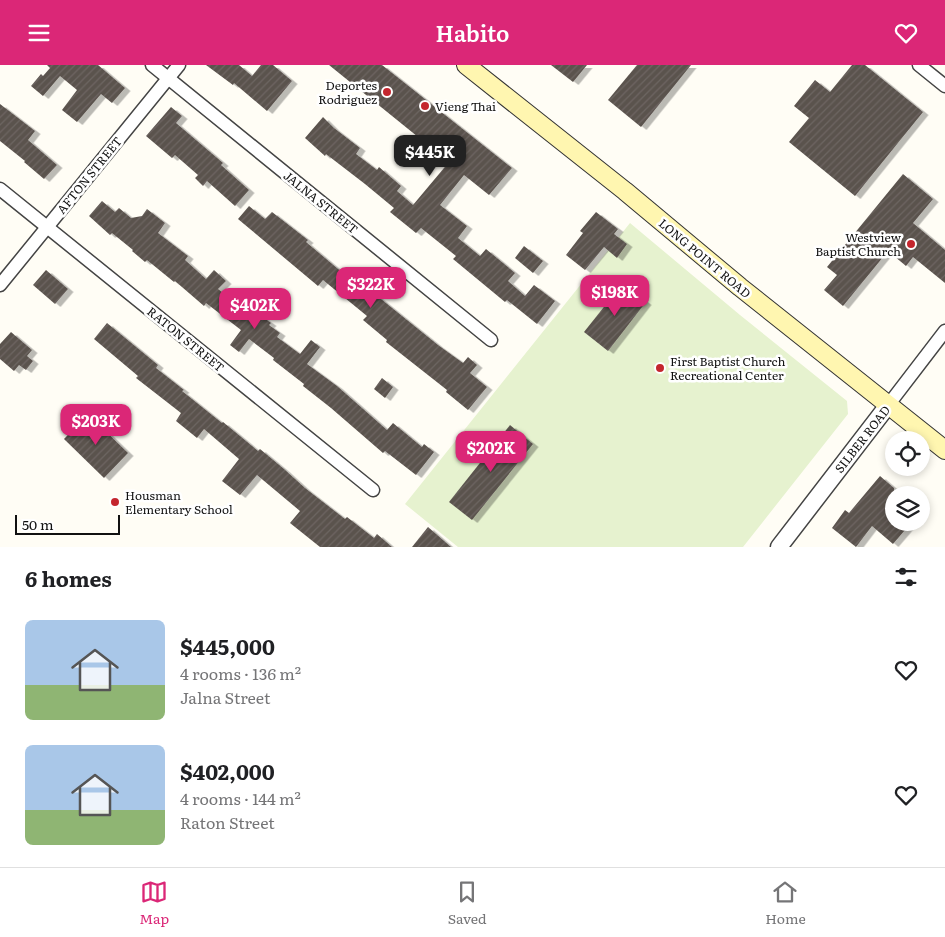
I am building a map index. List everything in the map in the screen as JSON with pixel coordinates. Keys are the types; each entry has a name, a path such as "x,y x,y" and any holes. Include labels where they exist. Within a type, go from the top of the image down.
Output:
{"main road":[{"name":"LONG POINT ROAD","path":"466,65 945,450"}],"street":[{"name":"JALNA STREET","path":"152,65 491,340"},
{"name":"AFTON STREET","path":"0,285 46,226 179,65"},
{"path":"919,65 945,86"},
{"name":"RATON STREET","path":"0,189 373,490"},
{"name":"SILBER ROAD","path":"779,547 945,331"}],"green space":[{"name":"First Baptist Church Recreational Center","path":"630,223 847,401 848,414 743,547 458,547 405,504"}],"building":[{"path":"47,65 98,65 125,88 112,103 101,94 77,122 62,110 77,90 60,76 43,96 31,86 41,74 43,76 50,68"},
{"path":"206,65 239,65 252,76 261,65 273,65 292,81 267,111 234,83 233,85"},
{"path":"329,65 382,65 512,168 489,195 464,175 440,205 467,226 458,238 480,256 486,249 515,273 508,281 525,296 534,285 555,301 537,324 507,300 505,302 453,259 456,256 421,228 416,233 390,212 394,208 326,154 325,156 305,138 323,117 360,148 356,154 377,170 379,167 401,186 397,191 413,205 449,162"},
{"path":"551,65 587,65 573,82"},
{"path":"637,65 691,65 641,127 608,100"},
{"path":"852,65 865,65 923,112 855,196 789,142 809,118 794,106 815,80 830,92"},
{"path":"0,104 35,131 28,140 57,165 44,179 0,141"},
{"path":"171,107 182,116 176,123 223,163 221,165 249,190 235,206 207,181 203,186 195,178 198,175 175,155 172,158 146,136"},
{"path":"903,174 933,199 913,223 945,250 945,283 913,257 906,266 888,251 843,306 824,290 837,275 827,267"},
{"path":"102,201 115,212 119,208 131,218 142,216 147,209 165,223 158,233 188,256 185,260 206,279 214,270 226,281 218,289 257,319 260,315 271,323 269,325 280,333 277,337 300,354 311,340 320,347 307,364 337,386 387,430 393,423 422,447 424,444 434,452 416,475 385,451 383,453 303,386 304,384 273,360 274,358 249,339 239,352 230,345 241,330 206,303 204,306 147,260 145,262 133,250 112,233 110,235 89,216"},
{"path":"249,206 265,219 272,212 308,240 306,242 344,274 376,295 438,345 463,363 468,357 477,365 470,373 487,387 468,410 446,392 447,390 386,342 387,340 363,320 367,316 323,280 318,286 238,219"},
{"path":"596,212 618,229 614,234 627,244 617,258 604,247 585,270 566,255 583,233 580,231"},
{"path":"524,246 543,261 533,273 515,258"},
{"path":"46,270 68,289 55,304 33,285"},
{"path":"623,283 646,302 608,351 584,332"},
{"path":"107,323 158,365 156,368 184,390 182,391 222,423 258,451 260,449 345,519 347,517 374,538 377,534 392,547 320,547 290,523 300,511 257,475 240,495 222,481 239,459 204,429 197,438 176,421 181,413 136,378 138,376 94,339"},
{"path":"11,332 32,350 27,356 33,361 26,370 19,365 14,371 0,359 0,344"},
{"path":"382,378 393,387 385,398 374,389"},
{"path":"88,414 128,453 104,478 64,439"},
{"path":"510,425 533,444 472,520 449,502"},
{"path":"880,476 892,486 885,486 885,531 904,531 893,544 872,526 856,547 832,528 845,510 849,513"},
{"path":"428,527 451,547 412,547"}],"place":[{"name":"Deportes Rodriguez","path":"387,92"},
{"name":"Vieng Thai","path":"425,106"},
{"name":"Westview Baptist Church","path":"911,244"},
{"name":"First Baptist Church Recreational Center","path":"660,368"},
{"name":"Housman Elementary School","path":"115,502"}]}
